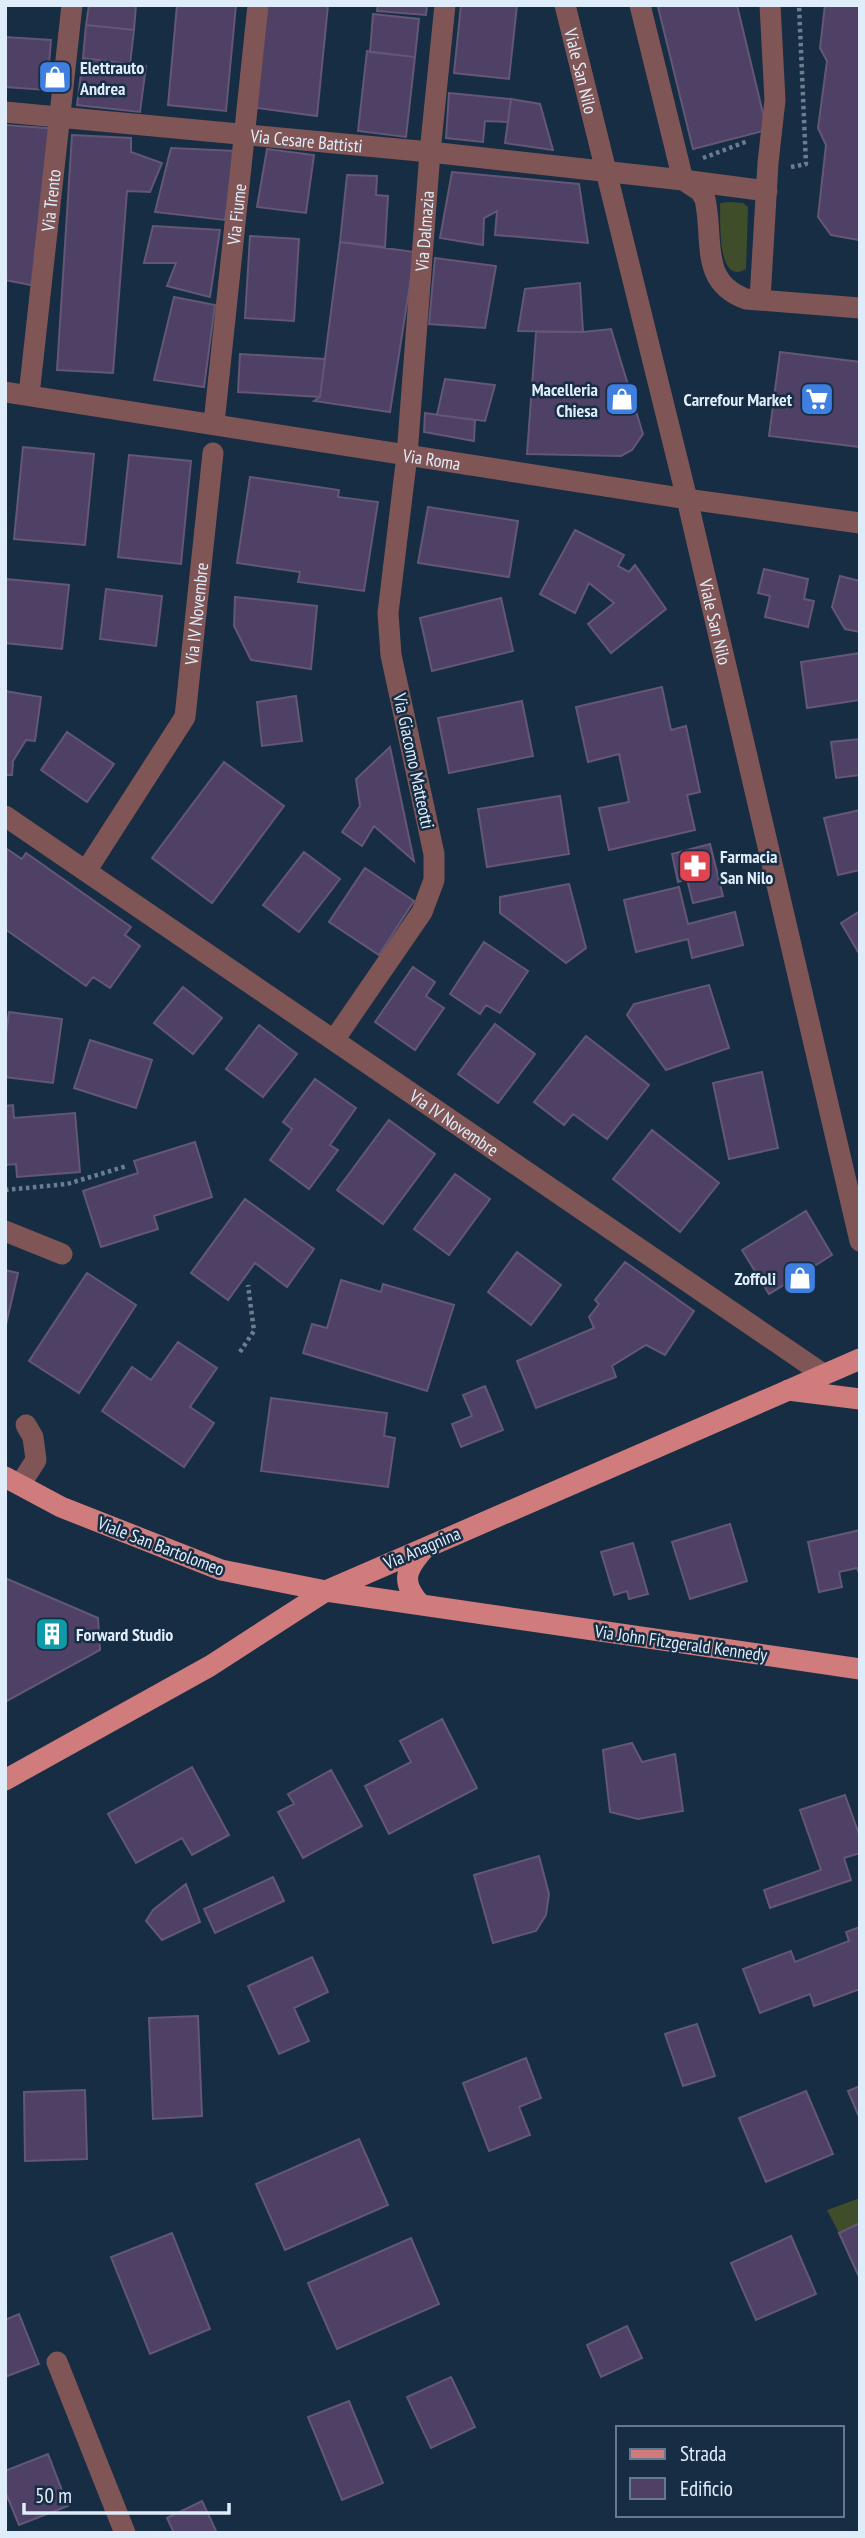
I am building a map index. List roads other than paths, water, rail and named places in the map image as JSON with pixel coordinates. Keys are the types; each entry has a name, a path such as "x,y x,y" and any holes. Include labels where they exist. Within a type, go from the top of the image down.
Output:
{"main road":[{"name":"Via Anagnina","path":"5,1780 210,1666 326,1591 860,1359"},
{"path":"786,1390 860,1399"},
{"name":"Viale San Bartolomeo","path":"13,1481 61,1507 221,1570 326,1591 420,1604"},
{"path":"420,1604 413,1596 407,1578 409,1567 425,1547"},
{"name":"Via John Fitzgerald Kennedy","path":"420,1604 860,1669"}],"street":[{"name":"Via Trento","path":"29,395 72,5"},
{"name":"Via Fiume","path":"214,423 258,5"},
{"name":"Via Dalmazia","path":"407,455 429,152 445,5"},
{"name":"Viale San Nilo","path":"565,5 687,499 860,1241"},
{"path":"640,5 682,173 705,199 715,274 722,286 746,299 860,308"},
{"path":"760,299 766,191 775,100 770,5"},
{"name":"Via Cesare Battisti","path":"5,112 606,170 682,173 766,191"},
{"name":"Via Roma","path":"5,392 687,499 860,523"},
{"name":"Via IV Novembre","path":"86,871 185,717 214,453"},
{"name":"Via Giacomo Matteotti","path":"334,1040 422,912 434,880 432,842 389,635 390,588 407,455"},
{"name":"Via IV Novembre","path":"5,816 823,1374"},
{"path":"5,1231 62,1254"},
{"path":"13,1481 36,1460 33,1437 26,1425"},
{"path":"57,2362 125,2533"}],"place":[{"name":"Elettrauto Andrea","path":"55,77"},
{"name":"Macelleria Chiesa","path":"622,399"},
{"name":"Carrefour Market","path":"817,399"},
{"name":"Farmacia San Nilo","path":"695,866"},
{"name":"Zoffoli","path":"800,1278"},
{"name":"Forward Studio","path":"52,1634"}]}
